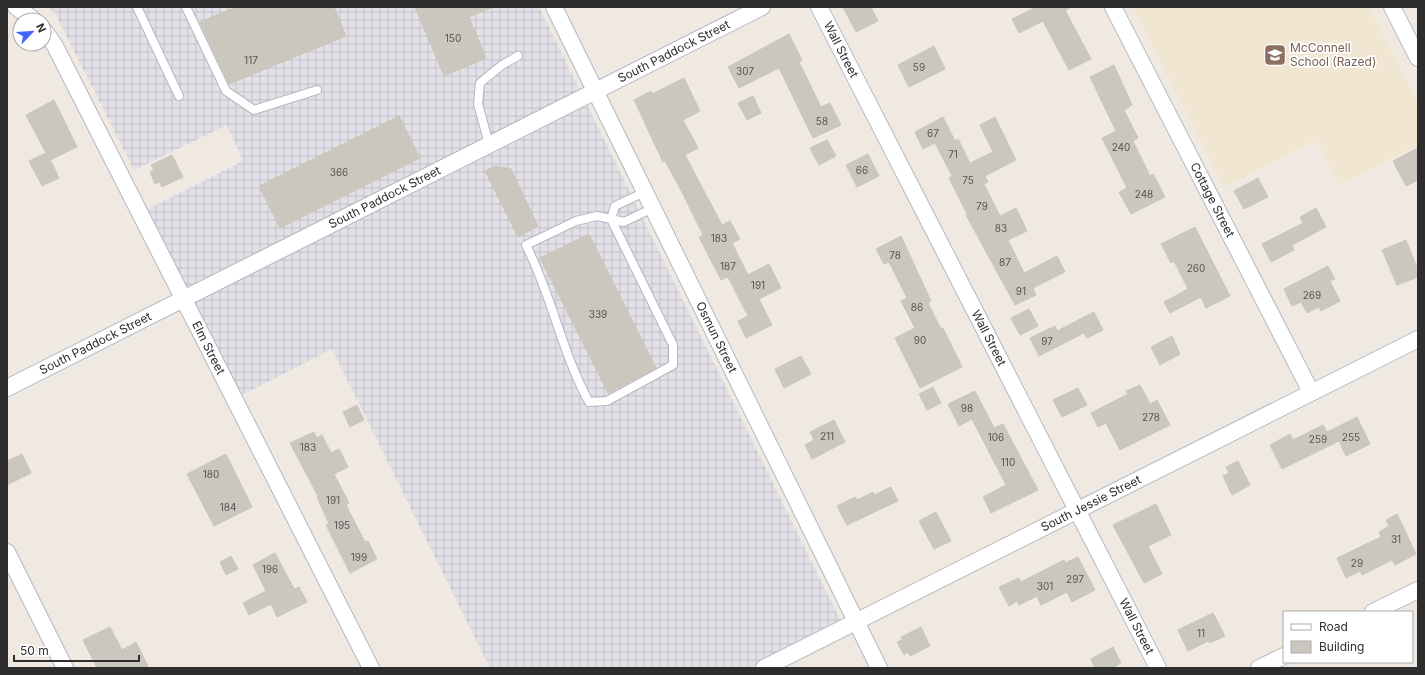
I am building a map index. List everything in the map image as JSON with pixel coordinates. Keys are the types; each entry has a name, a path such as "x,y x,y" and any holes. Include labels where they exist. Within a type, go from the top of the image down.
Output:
{"street":[{"name":"Osmun Street","path":"554,7 879,668"},
{"name":"South Paddock Street","path":"7,388 762,7"},
{"name":"Wall Street","path":"819,7 1158,668"},
{"name":"Cottage Street","path":"1113,7 1312,392"},
{"path":"1392,7 1418,58"},
{"name":"Elm Street","path":"52,42 371,668"},
{"name":"South Jessie Street","path":"764,668 1418,339"},
{"path":"7,552 65,668"},
{"path":"1374,611 1418,590"},
{"path":"1259,668 1283,656"}],"lane":[{"path":"137,7 180,96"},
{"path":"186,7 226,91 254,110 317,90"},
{"path":"489,144 478,104 480,83 502,65 518,56"},
{"path":"645,192 615,206 611,219 673,345 673,365 607,401 589,402 578,382 537,267 526,245 576,220 597,216 611,219 624,222 653,208"}],"shaded area":[{"path":"47,7 539,7 844,628 764,668 490,668 332,349 232,400 140,213 243,161 227,125 134,170 55,13"},
{"name":"McConnell School (Razed)","path":"1132,7 1369,7 1418,102 1418,145 1340,185 1316,140 1225,187"}],"building":[{"path":"236,7 334,7 346,36 229,84 200,22"},
{"path":"415,7 493,7 469,17 486,58 444,76"},
{"path":"843,7 871,7 878,21 856,32"},
{"path":"1036,7 1071,7 1065,10 1091,59 1069,70 1043,21 1019,33 1012,19"},
{"path":"789,34 802,60 799,62 821,107 830,103 841,125 813,138 779,68 739,88 728,67"},
{"path":"934,46 945,69 909,87 898,65"},
{"path":"1114,65 1132,105 1124,110 1138,138 1133,141 1150,176 1153,174 1165,197 1131,214 1119,192 1127,188 1102,138 1116,131 1090,77"},
{"path":"684,78 700,111 683,120 698,148 685,155 722,225 730,221 740,239 732,243 748,275 769,264 781,288 759,299 772,325 746,338 738,321 748,316 728,277 721,280 699,237 703,235 682,192 665,161 663,162 634,100 651,91 652,94"},
{"path":"753,96 761,113 747,120 738,103"},
{"path":"54,100 77,147 50,160 59,178 42,186 29,161 46,153 26,115"},
{"path":"399,116 420,158 280,228 259,186"},
{"path":"943,117 955,141 958,139 970,163 993,152 980,125 995,117 1016,160 985,176 988,182 984,184 1000,216 1016,208 1027,231 1008,240 1024,273 1057,256 1065,272 1033,288 1036,295 1015,305 966,215 967,214 949,178 952,176 935,143 923,149 915,132"},
{"path":"827,140 836,156 819,165 810,148"},
{"path":"1418,148 1418,180 1406,186 1393,161"},
{"path":"868,154 879,176 857,187 846,165"},
{"path":"172,155 183,177 162,187 160,182 155,184 150,172 154,170 151,165"},
{"path":"495,166 511,169 538,226 518,237 485,171"},
{"path":"1258,178 1268,197 1244,209 1234,191"},
{"path":"1316,208 1326,227 1292,245 1294,250 1271,262 1262,244 1303,223 1300,217"},
{"path":"1195,227 1230,296 1206,308 1201,297 1170,313 1164,302 1188,289 1174,261 1171,263 1161,244"},
{"path":"589,234 656,368 608,393 540,258"},
{"path":"901,236 931,301 928,303 941,329 943,328 962,367 920,388 895,338 915,328 901,301 907,298 889,262 884,264 876,249"},
{"path":"1406,240 1418,270 1418,277 1397,285 1382,250"},
{"path":"1328,266 1335,279 1330,281 1340,301 1321,311 1319,307 1307,313 1301,302 1292,306 1284,289"},
{"path":"1029,309 1038,326 1020,335 1011,318"},
{"path":"1094,312 1103,330 1087,338 1084,333 1039,356 1030,338 1055,326 1057,331"},
{"path":"1172,336 1180,354 1160,365 1151,347"},
{"path":"801,356 811,374 784,388 775,369"},
{"path":"1140,385 1150,404 1157,400 1170,425 1120,450 1106,423 1098,427 1091,413 1128,394 1126,391"},
{"path":"933,387 941,403 927,410 919,394"},
{"path":"1078,388 1087,405 1062,417 1053,400"},
{"path":"975,391 994,428 1003,424 1038,490 991,513 983,497 1006,485 972,419 959,426 948,404"},
{"path":"357,405 364,420 350,427 343,412"},
{"path":"1357,417 1370,444 1346,456 1339,441 1282,469 1270,445 1290,434 1293,440 1323,425 1327,432"},
{"path":"834,420 845,442 812,459 805,445 814,440 810,432"},
{"path":"314,432 317,438 322,435 331,453 339,449 348,467 334,474 349,503 346,505 365,542 368,541 377,559 350,573 326,525 329,524 317,497 318,496 290,443"},
{"path":"22,454 31,473 7,485 7,461"},
{"path":"226,454 252,507 214,526 187,474"},
{"path":"1238,461 1250,485 1232,495 1223,476 1229,473 1226,467"},
{"path":"891,487 898,501 847,525 837,506 855,497 857,500 873,492 874,495"},
{"path":"1156,504 1171,535 1148,546 1162,574 1144,583 1113,525"},
{"path":"936,512 951,541 934,549 919,521"},
{"path":"1397,514 1416,554 1395,565 1392,560 1362,575 1360,571 1346,578 1337,558 1381,537 1379,532 1389,526 1386,520"},
{"path":"275,553 294,589 299,587 307,602 277,617 271,604 249,615 243,603 266,591 253,565"},
{"path":"231,556 238,569 226,575 220,562"},
{"path":"1078,557 1095,590 1072,602 1067,592 1041,605 1037,596 1019,605 1017,601 1009,606 999,587 1019,578 1021,582 1064,560 1065,563"},
{"path":"1213,613 1225,636 1210,643 1208,641 1188,651 1178,630"},
{"path":"110,627 122,650 136,642 149,668 97,668 83,640"},
{"path":"921,627 930,646 910,656 908,652 904,655 897,642 902,640 901,637"},
{"path":"1113,647 1121,663 1112,668 1095,668 1091,659"}],"place":[{"name":"McConnell School (Razed)","path":"1275,55"}]}
